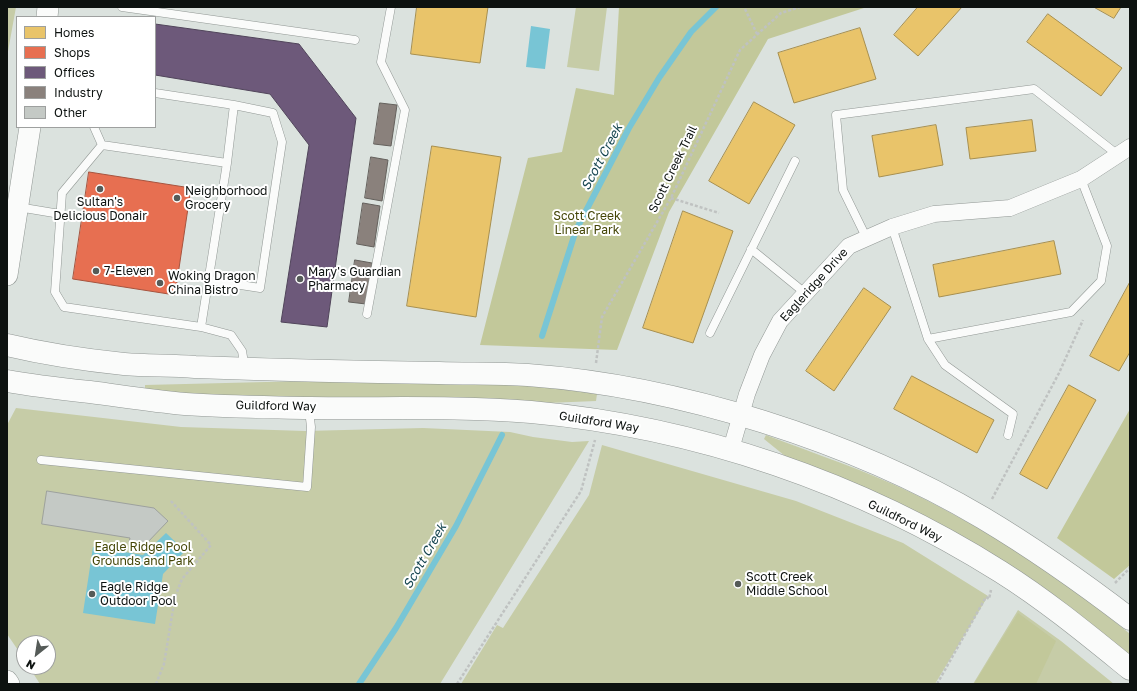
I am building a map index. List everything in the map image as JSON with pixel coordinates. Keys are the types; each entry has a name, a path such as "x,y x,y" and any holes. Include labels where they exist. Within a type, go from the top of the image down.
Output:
{"main road":[{"path":"7,345 126,364 245,369 526,375 582,381 644,392 740,416 863,458 911,480 1002,530 1066,571 1130,620"},
{"name":"Guildford Way","path":"7,381 186,404 309,408 458,408 530,412 630,426 731,449 812,478 882,508 949,542 1001,572 1046,603 1130,669"}],"street":[{"path":"7,275 30,128"},
{"name":"Eagleridge Drive","path":"731,449 740,416 762,355 780,321 849,246 892,227 934,214 1010,208 1081,179 1124,151"}],"lane":[{"path":"122,7 355,40"},
{"path":"367,314 405,110 381,62 391,7"},
{"path":"867,238 843,190 836,115 1034,90 1124,151"},
{"path":"156,93 234,105 273,113 282,142 260,288 208,280"},
{"path":"201,327 227,163 234,105"},
{"path":"94,128 102,144"},
{"path":"102,144 227,163"},
{"path":"102,144 62,193 55,292 64,307 201,327 231,335 242,351 245,369"},
{"path":"710,333 795,161"},
{"path":"928,339 1071,312 1101,282 1107,246 1081,179"},
{"path":"17,207 60,214"},
{"path":"892,227 928,339 944,365 1013,414 1008,435"},
{"path":"751,249 805,293"},
{"path":"41,460 307,487 311,427 309,408"}],"path":[{"name":"Scott Creek Trail","path":"596,363 602,317 671,198 740,50 781,13 800,7"},
{"path":"745,9 757,34"},
{"path":"671,198 719,213"},
{"path":"991,501 1059,373 1085,317"},
{"path":"457,684 581,491 595,440"},
{"path":"156,684 164,664 175,597 182,580 211,545 170,500"},
{"path":"1115,584 1130,568"},
{"path":"937,684 986,597 989,599 992,588"}],"green space":[{"path":"7,7 16,7 7,57"},
{"path":"576,7 607,7 599,71 567,67"},
{"name":"Scott Creek Linear Park","path":"619,7 867,7 768,39 669,212 617,350 480,345 528,158 562,152 576,88 614,95"},
{"path":"307,381 453,382 561,389 597,394 596,401 547,403 459,398 251,398 145,390 145,385"},
{"name":"Eagle Ridge Pool Grounds and Park","path":"16,408 181,427 305,431 423,428 510,432 533,437 572,442 589,441 440,684 40,684 34,675 56,675 56,635 16,635 16,647 7,634 7,425"},
{"path":"1130,409 1130,565 1114,579 1057,538"},
{"path":"766,435 858,470 912,493 970,523 1026,557 1079,594 1130,634 1130,656 790,460 764,439"},
{"name":"Scott Creek Middle School","path":"602,445 796,501 903,543 988,596 935,684 461,684 497,625 503,628 589,495"},
{"path":"1018,610 1061,641 1114,684 973,684"},
{"path":"1018,613 1056,641 1036,684 974,684"}],"water":[{"path":"531,26 550,29 545,69 526,67"},
{"path":"166,533 185,551 163,574 155,624 83,613 93,547 143,555"}],"building: Homes":[{"path":"417,7 488,7 480,63 411,54"},
{"path":"918,7 962,7 918,56 894,35"},
{"path":"1094,7 1121,7 1114,18"},
{"path":"1048,14 1122,68 1101,96 1027,42"},
{"path":"860,28 876,79 794,103 778,53"},
{"path":"754,102 795,125 749,204 709,181"},
{"path":"1032,120 1036,151 970,159 966,128"},
{"path":"936,125 943,165 879,177 872,136"},
{"path":"432,146 501,157 476,317 407,306"},
{"path":"683,211 733,231 693,343 643,328"},
{"path":"1054,241 1061,274 939,297 933,265"},
{"path":"1130,282 1130,352 1119,371 1090,356"},
{"path":"864,288 891,307 834,391 806,371"},
{"path":"912,376 994,420 977,453 894,409"},
{"path":"1069,385 1096,400 1047,489 1020,474"}],"building: Shops":[{"path":"89,172 191,188 175,295 73,279"}],"building: Offices":[{"path":"156,24 299,44 356,118 327,327 281,322 309,145 270,94 156,75"}],"building: Industry":[{"path":"380,103 397,105 391,146 374,144"},
{"path":"371,157 388,160 382,201 365,198"},
{"path":"363,203 380,206 374,247 357,244"},
{"path":"355,260 372,263 366,304 349,302"}],"building: Other":[{"path":"47,491 154,508 168,521 146,544 129,542 130,538 42,524"}],"waterway":[{"name":"Scott Creek","path":"542,336 576,230 629,128 659,78 691,32 716,7"},
{"name":"Scott Creek","path":"359,684 396,628 456,526 502,435"}],"place":[{"name":"Sultan's Delicious Donair","path":"100,189"},
{"name":"Neighborhood Grocery","path":"177,198"},
{"name":"7-Eleven","path":"96,271"},
{"name":"Mary's Guardian Pharmacy","path":"300,279"},
{"name":"Woking Dragon China Bistro","path":"160,283"},
{"name":"Scott Creek Middle School","path":"738,584"},
{"name":"Eagle Ridge Outdoor Pool","path":"92,594"}]}
